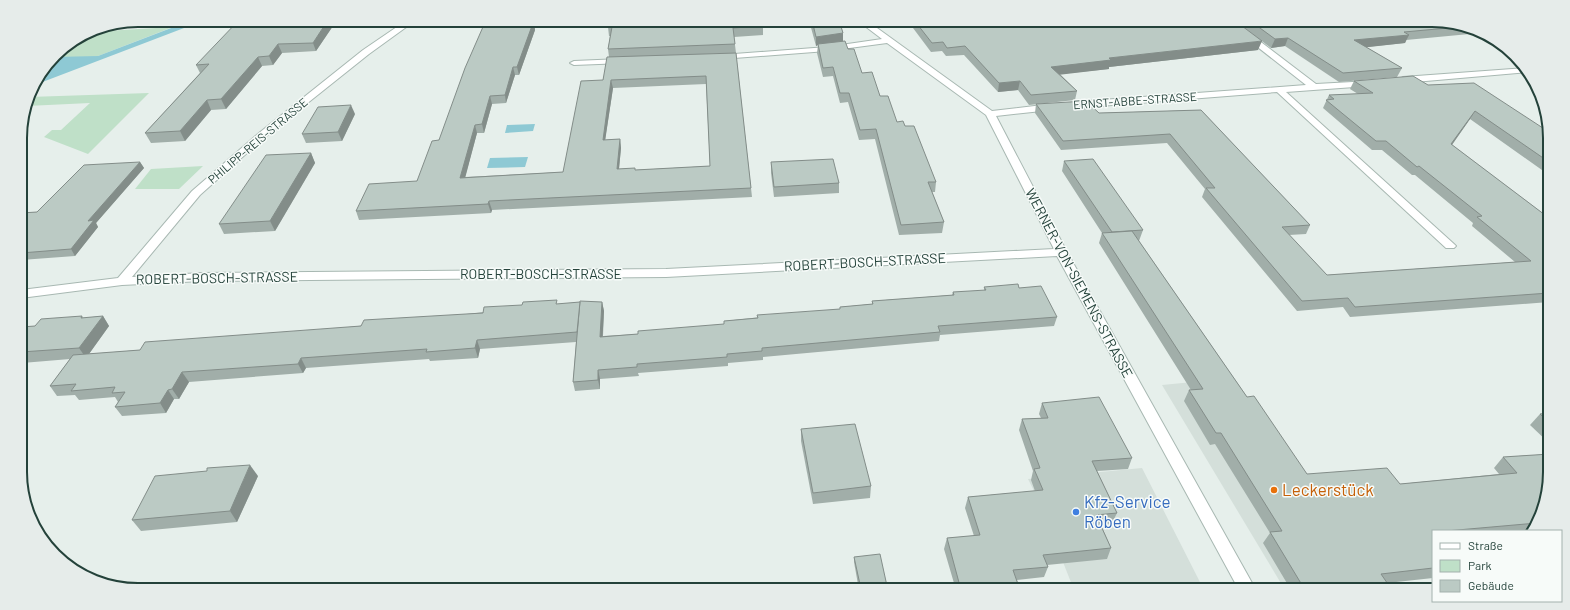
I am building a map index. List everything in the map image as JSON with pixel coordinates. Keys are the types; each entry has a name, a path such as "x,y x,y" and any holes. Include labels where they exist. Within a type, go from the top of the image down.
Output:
{"street":[{"name":"PHILIPP-REIS-STRASSE","path":"122,281 196,194 262,135 366,52 402,27"},
{"name":"WERNER-VON-SIEMENS-STRASSE","path":"870,27 990,114 1061,252 1244,583"},
{"path":"1236,27 1314,88"},
{"path":"712,58 797,52 888,40"},
{"path":"574,63 629,61"},
{"path":"1398,81 1520,71"},
{"name":"ERNST-ABBE-STRASSE","path":"990,114 1064,106 1280,91 1377,82"},
{"path":"1280,91 1450,246"},
{"name":"ROBERT-BOSCH-STRASSE","path":"27,293 122,281 202,277 666,273 1061,252"}],"shaded area":[{"path":"1234,378 1373,583 1281,583 1162,385"},
{"path":"1142,468 1200,583 1071,583 1039,501 1028,479"}],"green space":[{"path":"173,27 98,56 89,58 44,80 60,60 76,46 89,38 111,31"},
{"path":"149,93 88,154 44,137 52,130 61,130 90,103 32,106 35,97"},
{"path":"203,166 179,189 135,189 151,169"}],"water":[{"path":"174,27 187,27 43,82 50,71 64,57 98,56"},
{"path":"535,124 533,131 505,133 507,125"},
{"path":"528,157 525,167 487,168 490,158"}],"building":[{"path":"232,27 323,27 313,43 278,44 269,56 258,57 221,99 207,100 180,131 145,133 209,64 196,65"},
{"path":"483,27 532,27 517,67 513,67 505,95 490,96 482,124 475,125 460,178 563,172 581,81 603,80 607,57 736,53 751,188 489,201 488,204 356,211 369,184 417,181 432,141 439,140 465,68","holes":["706,76 710,166 635,170 635,168 617,169 620,139 603,140 611,80"]},
{"path":"612,27 748,27 733,28 735,44 608,49"},
{"path":"814,27 841,27 843,33 816,37"},
{"path":"919,27 1243,27 1262,41 1109,58 1111,60 1051,67 1077,91 1031,95 1020,81 999,83 965,46 947,48 943,42 932,43"},
{"path":"1259,27 1447,28 1404,32 1409,35 1354,40 1402,68 1343,73 1288,38 1275,39"},
{"path":"845,41 848,49 854,49 862,73 872,72 880,96 888,96 897,122 903,121 905,126 914,126 936,182 928,182 944,222 901,225 876,129 860,130 849,93 840,93 833,67 823,68 818,44"},
{"path":"1413,76 1428,85 1474,83 1542,128 1543,158 1475,111 1451,144 1543,213 1543,293 1355,307 1348,298 1302,301 1206,188 1215,188 1170,134 1063,141 1036,104 1086,101 1099,113 1201,110 1310,225 1282,227 1327,275 1531,261 1477,217 1482,216 1419,166 1417,167 1386,141 1376,141 1326,100 1334,99 1329,95 1373,93 1354,81"},
{"path":"351,105 338,132 302,134 318,107"},
{"path":"311,153 270,221 219,224 266,155"},
{"path":"833,159 839,183 774,187 771,162"},
{"path":"1093,159 1143,230 1112,232 1064,161"},
{"path":"140,162 88,221 94,220 71,249 27,253 27,213 37,212 84,165"},
{"path":"1132,231 1247,397 1254,396 1307,474 1387,468 1400,484 1517,473 1503,457 1543,454 1541,493 1530,524 1457,530 1432,530 1432,568 1381,574 1387,583 1301,583 1270,532 1282,531 1221,433 1216,433 1189,390 1203,389 1102,233"},
{"path":"1018,284 1019,288 1041,286 1057,317 938,326 940,332 762,348 762,351 727,354 727,357 637,364 637,367 598,370 598,380 573,382 580,301 602,302 600,337 638,334 638,331 724,324 724,321 758,318 757,315 840,309 840,307 873,304 872,301 954,295 953,292 986,290 984,287"},
{"path":"557,300 556,304 580,302 577,332 477,340 475,348 426,352 427,349 301,358 298,364 182,372 172,389 168,390 160,403 115,407 125,392 112,393 115,387 71,391 76,384 50,386 73,355 140,350 145,342 361,326 364,320 483,313 484,307 522,305 523,302"},
{"path":"103,316 79,348 27,352 27,327 35,326 41,319"},
{"path":"1099,397 1132,458 1092,461 1117,513 1096,515 1111,548 1043,555 1048,567 1013,570 1018,583 959,583 947,538 980,535 968,497 1043,490 1034,469 1040,468 1022,419 1048,418 1042,403"},
{"path":"855,424 871,486 813,493 801,429"},
{"path":"250,465 230,511 132,520 155,476 207,471 207,468"},
{"path":"880,554 886,583 860,583 854,557"}],"place":[{"name":"Leckerstück","path":"1274,490"},
{"name":"Kfz-Service Röben","path":"1076,512"}]}
